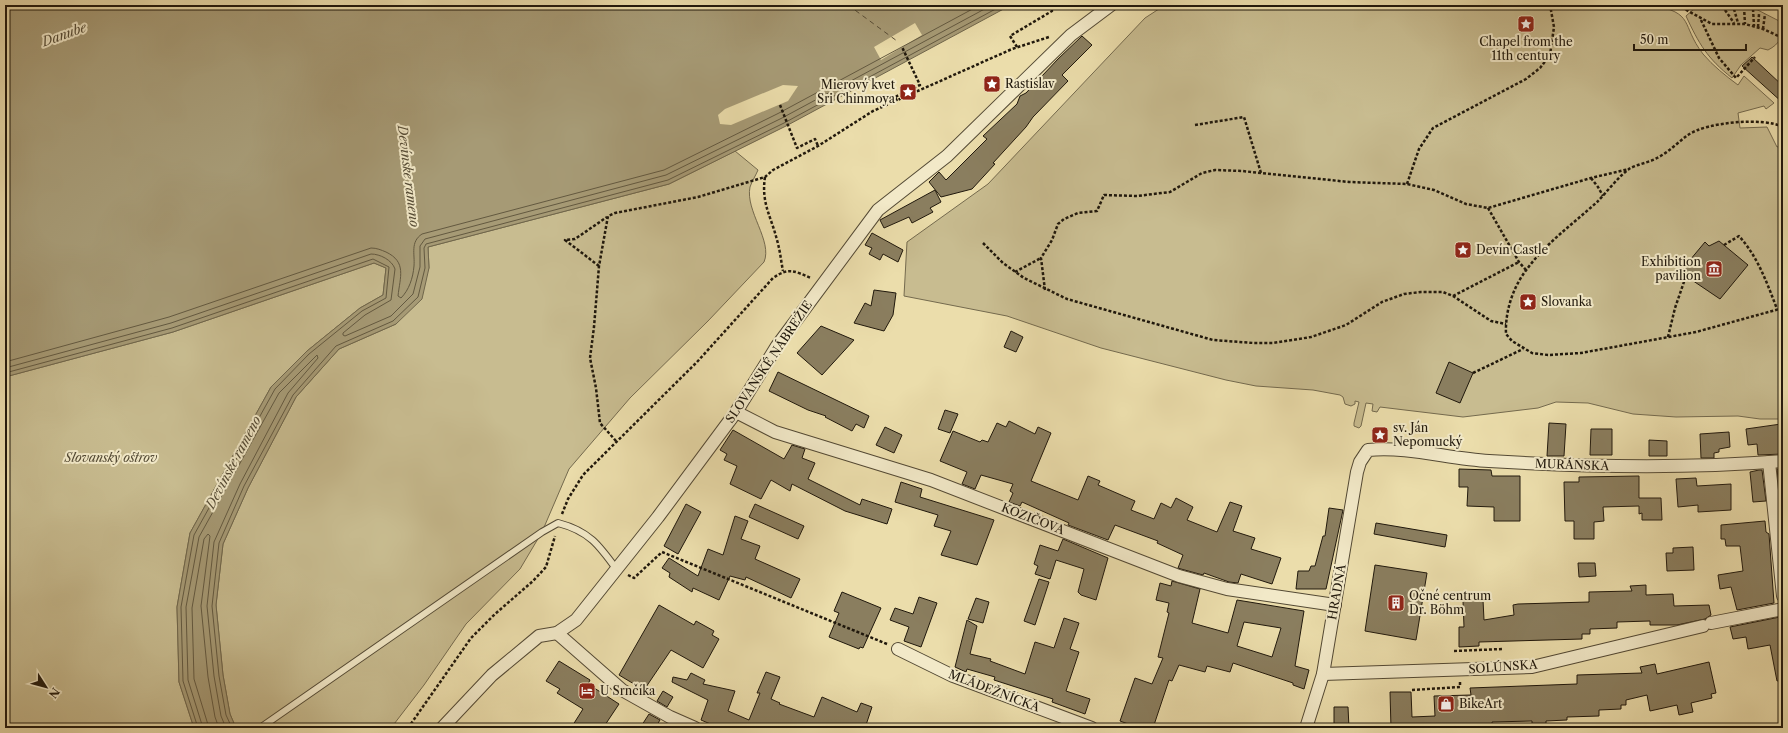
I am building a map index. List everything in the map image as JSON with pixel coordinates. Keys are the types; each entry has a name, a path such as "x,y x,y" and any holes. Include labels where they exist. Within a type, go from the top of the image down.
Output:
{"street":[{"name":"SLOVANSKÉ NÁBREŽIE","path":"442,728 492,675 539,636 556,633 576,620 617,570 736,412 777,346 822,283 878,210 947,156 1071,35 1111,5"},
{"name":"KOZIČOVA","path":"736,412 775,432 931,480 1180,576 1227,589 1335,605"},
{"name":"MURÁNSKA","path":"1364,455 1368,450 1385,448 1486,461 1570,466 1683,467 1783,462"},
{"name":"HRADNÁ","path":"1306,728 1323,674 1357,472 1364,455"},
{"path":"1769,462 1783,596"},
{"name":"SOLÚNSKA","path":"1323,674 1532,667 1707,624 1783,609"},
{"path":"556,633 622,690 670,717 695,728"},
{"name":"MLÁDEŽNÍCKA","path":"898,649 953,676 1092,728"}],"lane":[{"path":"260,728 535,536 558,523 578,529 587,534 617,570"}],"path":[{"path":"1017,47 1010,36 1052,11 1050,5"},
{"path":"1407,184 1419,149 1433,128 1526,79 1540,68 1550,55 1554,27 1550,5"},
{"path":"1677,5 1683,6 1701,19 1712,24 1746,24 1763,28 1783,38"},
{"path":"1744,8 1746,24"},
{"path":"1734,9 1736,23"},
{"path":"1726,10 1736,23"},
{"path":"1753,10 1754,26"},
{"path":"1758,27 1759,14"},
{"path":"1763,28 1765,14"},
{"path":"1701,19 1719,58 1736,78 1755,57"},
{"path":"599,266 565,240 575,238 615,213 698,197 765,177 773,170 818,146 873,111 1017,47 1060,33 1071,35"},
{"path":"897,101 895,96 920,85 902,48"},
{"path":"780,105 797,148 815,139 818,146"},
{"path":"1195,125 1244,117 1261,173"},
{"path":"1015,272 1041,258 1052,240 1058,224 1064,219 1078,213 1097,211 1104,195 1137,196 1170,192 1202,172 1215,170 1349,182 1407,184 1434,190 1466,204 1488,208 1591,178 1629,169 1656,159 1666,153 1689,134 1698,130 1722,124 1759,122 1772,122 1783,127"},
{"path":"1629,169 1579,219 1546,247 1526,270 1513,292 1506,324 1506,334 1512,341 1523,349 1532,353 1548,355 1581,353 1696,332 1783,308"},
{"path":"765,177 763,189 765,205 777,240 783,271"},
{"path":"1591,178 1603,196"},
{"path":"1488,208 1518,262 1526,270"},
{"path":"608,216 599,266 590,358 596,388 600,423 616,441"},
{"path":"1724,245 1739,236 1760,265 1777,309"},
{"path":"983,244 1015,272 1045,290 1067,299 1194,336 1220,340 1254,343 1292,341 1346,325 1382,302 1404,294 1432,291 1453,296 1491,321 1506,324"},
{"path":"1041,258 1045,290"},
{"path":"1453,296 1518,262"},
{"path":"408,728 471,638 495,614 533,581 546,567 558,523 575,486 582,475 697,362 772,278 783,271 794,272 822,283"},
{"path":"1668,337 1675,308 1686,276"},
{"path":"1473,372 1523,349"},
{"path":"617,570 634,578 662,552 898,649"},
{"path":"1454,651 1502,649"},
{"path":"1412,690 1460,687 1460,670"}],"green space":[{"path":"1165,5 1637,5 1643,8 1647,5 1651,5 1665,8 1681,16 1696,44 1715,67 1738,85 1744,76 1774,103 1766,109 1764,106 1738,113 1740,128 1767,127 1777,147 1783,145 1783,419 1760,419 1738,416 1676,417 1633,414 1588,403 1556,402 1538,408 1463,417 1380,407 1377,412 1372,411 1373,404 1366,403 1361,426 1359,428 1354,426 1354,423 1359,402 1355,401 1355,404 1351,406 1345,404 1343,397 1340,395 1313,390 1256,386 1226,380 1101,348 1007,316 904,296 907,242 988,184 1145,18"},
{"path":"1696,5 1748,5 1783,23 1780,39 1772,48 1768,50 1760,48 1741,65 1732,78 1716,64 1704,50 1686,16 1695,8"},
{"path":"735,151 758,170 750,187 750,196 751,206 765,245 766,254 764,262 708,321 630,398 569,469 542,532 520,569 466,624 424,685 391,728 236,728 230,714 223,675 216,605 223,544 248,488 296,397 339,349 396,324 429,268 428,247 669,184"},
{"name":"Slovanský ostrov","path":"374,263 386,268 383,295 360,308 307,351 271,387 190,533 177,607 179,682 194,728 5,728 5,377 173,332"}],"water":[{"path":"5,5 1011,5 786,126 669,184 428,247 429,268 422,299 396,324 339,349 296,397 248,488 223,544 216,605 223,675 230,714 236,728 194,728 179,682 177,607 190,533 271,387 307,351 360,308 383,295 386,268 374,263 173,332 5,377"}],"pier":[{"path":"915,23 922,35 881,60 874,47"},
{"path":"783,85 798,86 788,101 731,125 720,124 718,115 725,109"}],"building":[{"path":"1082,36 1092,45 1062,75 1068,81 1033,117 1026,127 993,163 995,164 972,189 941,197 929,182 939,172 946,180 987,139 983,136 1017,104 1020,96 1026,93"},
{"path":"1752,57 1783,86 1783,103 1742,66"},
{"path":"935,190 941,202 930,208 933,212 912,223 909,217 884,228 880,220"},
{"path":"872,233 903,250 898,262 883,254 880,260 869,254 872,248 865,245"},
{"name":"Exhibition pavilion","path":"1719,241 1748,265 1720,299 1680,272 1705,242 1709,246"},
{"path":"874,290 896,293 893,315 884,331 854,323 865,303 871,306"},
{"path":"821,326 854,340 822,375 797,353"},
{"path":"1011,331 1023,337 1016,352 1004,347"},
{"path":"1449,362 1473,373 1460,403 1436,393"},
{"path":"778,372 869,416 864,428 856,424 852,431 825,417 826,416 808,410 769,391"},
{"path":"945,410 958,414 950,433 938,429"},
{"path":"1009,421 1035,434 1038,427 1051,433 1031,481 1078,500 1088,476 1100,481 1098,485 1135,501 1131,510 1154,519 1161,503 1171,508 1176,498 1193,507 1187,520 1217,532 1230,502 1242,506 1233,531 1255,538 1251,549 1281,558 1272,584 1241,574 1238,583 1229,582 1204,573 1203,575 1178,568 1183,555 1157,543 1158,541 1115,525 1108,540 1068,525 1069,523 1022,502 1020,506 1009,502 1013,493 1010,491 1013,484 981,475 975,489 962,484 967,472 940,461 953,431 980,442 982,440 988,442 997,423 1006,427"},
{"path":"1549,423 1566,424 1564,456 1547,456"},
{"path":"1781,424 1783,454 1758,455 1757,444 1748,445 1746,429"},
{"path":"885,427 902,435 894,453 876,445"},
{"path":"1591,429 1612,429 1612,455 1590,455"},
{"path":"733,430 784,459 792,445 805,449 802,458 815,463 808,479 860,505 862,499 892,509 887,524 845,511 792,484 790,491 771,480 761,499 730,484 737,466 724,460 727,454 720,450"},
{"path":"1729,432 1730,447 1719,449 1719,452 1714,453 1714,458 1701,458 1700,434"},
{"path":"1649,440 1667,441 1667,456 1649,456"},
{"path":"1459,469 1491,470 1492,476 1520,476 1520,521 1494,521 1494,507 1467,506 1468,487 1459,487"},
{"path":"1777,469 1783,469 1783,488 1779,488"},
{"path":"1762,470 1766,501 1753,502 1750,472"},
{"path":"1639,476 1639,498 1661,498 1662,520 1642,520 1642,513 1639,514 1639,506 1603,507 1604,521 1594,522 1594,539 1574,539 1574,521 1565,521 1564,482 1579,482 1579,477"},
{"path":"1696,478 1697,486 1731,484 1731,510 1698,512 1698,505 1678,507 1676,479"},
{"path":"901,482 922,489 920,497 994,520 977,565 941,555 951,531 934,526 938,515 895,502"},
{"path":"686,504 701,512 678,554 664,546"},
{"path":"755,504 804,526 798,539 749,517"},
{"path":"1329,508 1343,510 1326,589 1296,589 1298,571 1309,571 1311,566 1315,566 1323,536 1325,536"},
{"path":"735,516 748,521 741,539 760,546 755,559 800,579 791,598 746,577 745,580 730,576 719,600 693,588 692,592 669,577 670,573 662,568 669,558 698,576 708,549 723,555"},
{"path":"1765,521 1766,532 1769,534 1774,603 1737,610 1731,587 1720,589 1718,575 1743,571 1740,546 1726,546 1725,539 1721,539 1721,525"},
{"path":"1376,523 1447,535 1445,547 1374,534"},
{"path":"1063,539 1108,558 1096,600 1081,595 1078,592 1084,569 1056,560 1050,579 1035,574 1038,566 1034,564 1040,545 1058,551"},
{"path":"1693,547 1694,570 1667,571 1666,553 1673,553 1673,548"},
{"path":"1578,563 1595,563 1596,576 1579,577"},
{"name":"Očné centrum Dr. Böhm","path":"1375,565 1427,573 1416,640 1365,631"},
{"path":"1039,579 1049,582 1035,625 1024,621"},
{"path":"1172,581 1200,589 1192,623 1228,633 1237,600 1304,611 1295,666 1309,670 1304,689 1293,685 1293,683 1233,663 1230,672 1207,666 1205,672 1179,665 1172,681 1169,680 1153,728 1139,728 1120,721 1135,678 1152,684 1163,658 1158,657 1169,613 1167,612 1169,603 1156,600 1160,583 1171,586","holes":["1244,622 1281,628 1272,657 1237,646"]},
{"path":"1646,585 1646,595 1673,594 1674,606 1709,605 1711,615 1705,619 1677,625 1650,625 1650,621 1617,622 1617,628 1590,629 1590,634 1582,634 1582,639 1479,642 1479,646 1459,647 1459,627 1464,627 1463,601 1483,600 1484,620 1514,615 1513,605 1589,602 1589,592 1632,591 1630,586"},
{"path":"842,592 881,608 863,648 860,647 859,649 829,637 839,613 834,611"},
{"path":"919,597 937,603 921,647 904,641 909,627 890,620 895,608 913,614"},
{"path":"976,598 989,602 983,623 968,619"},
{"path":"659,605 694,625 696,621 714,631 712,635 719,639 703,668 671,650 644,690 619,675"},
{"path":"1780,617 1783,637 1783,680 1777,681 1770,645 1748,649 1746,637 1733,639 1730,627"},
{"path":"1064,618 1079,623 1070,649 1079,652 1066,691 1090,699 1085,714 1052,702 1053,699 994,680 995,677 967,669 966,672 955,667 967,620 977,626 970,654 991,659 990,661 1025,674 1035,642 1054,648"},
{"path":"559,661 590,680 588,684 619,704 603,728 571,728 583,709 557,693 560,689 546,681"},
{"path":"1709,662 1716,693 1711,694 1712,698 1691,703 1693,712 1679,715 1677,705 1650,711 1647,695 1626,700 1626,705 1621,705 1621,709 1599,710 1599,716 1567,717 1567,720 1546,721 1546,727 1532,727 1532,721 1492,722 1493,728 1391,728 1390,692 1411,692 1412,717 1435,716 1434,696 1471,695 1470,688 1577,684 1577,675 1642,673 1640,667 1655,664 1657,674"},
{"path":"766,672 780,677 771,699 780,703 779,704 814,717 822,697 857,712 861,703 872,707 865,728 720,728 701,720 708,700 672,682 673,677 687,680 691,673 705,680 703,684 735,691 728,711 749,720 760,693 757,693"},
{"path":"663,691 673,697 667,707 657,701"},
{"path":"1334,707 1348,707 1349,728 1334,728"},
{"path":"649,714 660,720 655,728 640,728"}],"ferry route":[{"path":"848,5 897,41"}],"place":[{"name":"Chapel from the 11th century","path":"1526,24"},
{"name":"Rastislav","path":"992,84"},
{"name":"Mierový kvet Sri Chinmoya","path":"908,92"},
{"name":"Devín Castle","path":"1463,250"},
{"name":"Exhibition pavilion","path":"1714,269"},
{"name":"Slovanka","path":"1528,302"},
{"name":"sv. Ján Nepomucký","path":"1380,435"},
{"name":"Očné centrum Dr. Böhm","path":"1396,603"},
{"name":"U Srnčíka","path":"587,691"},
{"name":"BikeArt","path":"1446,704"}],"water label":[{"name":"Danube","path":"64,34"},
{"name":"Devínske rameno","path":"409,176"},
{"name":"Devínske rameno","path":"233,462"}]}
